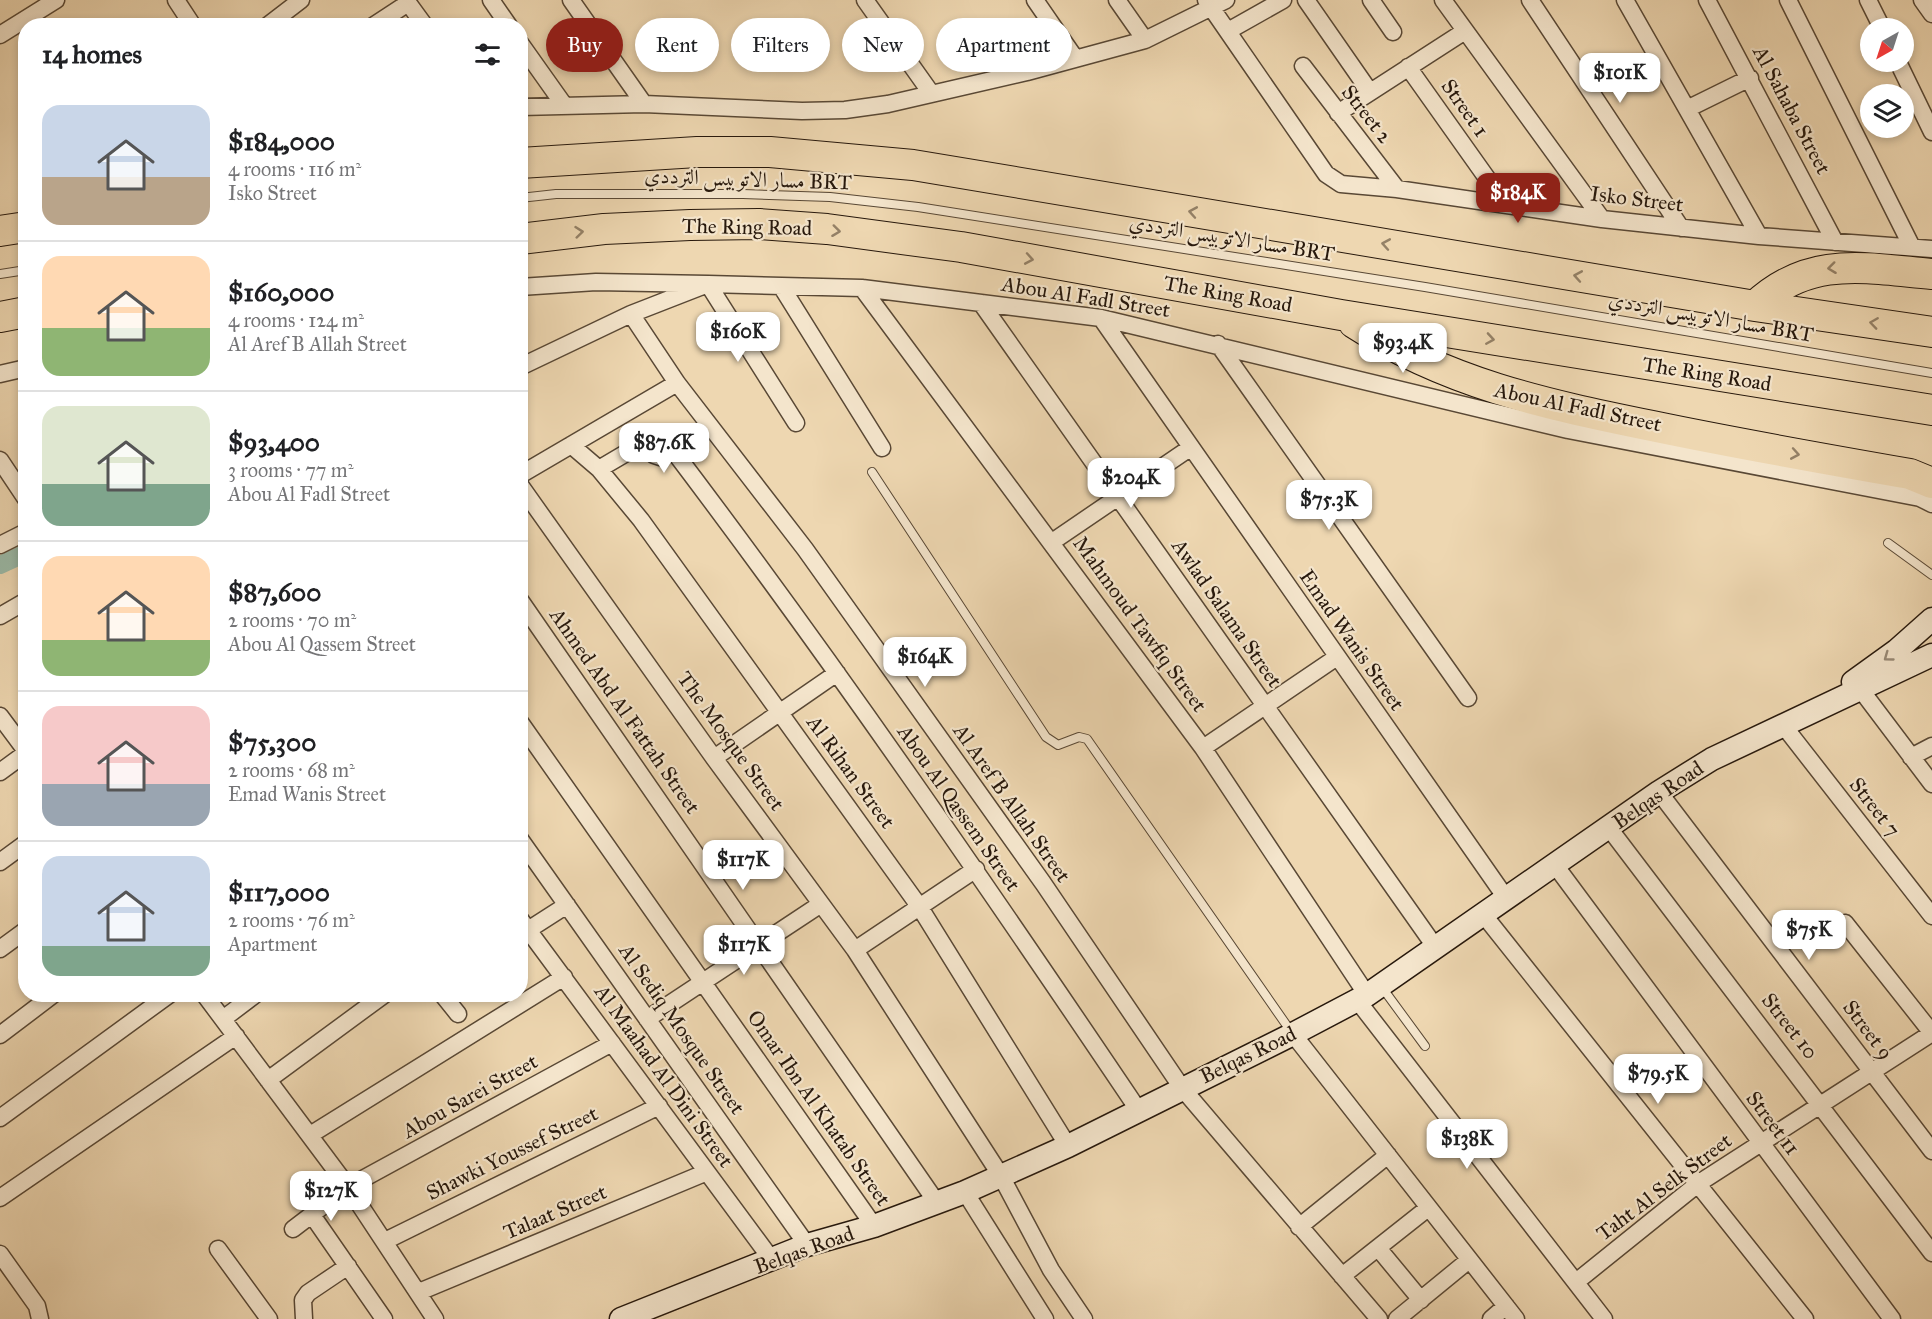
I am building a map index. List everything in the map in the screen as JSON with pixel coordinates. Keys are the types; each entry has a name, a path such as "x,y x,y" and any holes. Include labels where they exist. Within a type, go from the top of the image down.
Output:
{"highway":[{"path":"528,163 697,152 770,152 842,156 913,165 1755,306 1932,332"},
{"name":"The Ring Road","path":"528,237 604,229 690,225 759,224 827,229 961,247 1341,315 1932,410"},
{"path":"0,231 18,228"},
{"path":"1755,306 1788,281 1824,269 1862,267 1932,274"},
{"path":"0,317 18,314"},
{"path":"1341,315 1423,361 1511,395 1735,443 1911,474 1932,483"}],"main road":[{"path":"1858,686 1932,619"},
{"path":"1858,686 1932,656"},
{"name":"Belqas Road","path":"621,1319 807,1245 874,1226 965,1192 1068,1146 1293,1034 1368,994 1659,792 1712,759 1829,703 1858,686"}],"street":[{"path":"27,18 56,0"},
{"path":"176,0 188,18"},
{"path":"277,18 301,0"},
{"path":"491,0 503,18"},
{"path":"571,0 645,104"},
{"path":"865,0 931,93"},
{"path":"1035,0 1075,58"},
{"path":"1117,0 1145,40"},
{"path":"1228,31 1282,0"},
{"path":"1306,0 1370,92"},
{"path":"1371,0 1393,32"},
{"path":"1443,0 1602,219"},
{"path":"1530,0 1681,228"},
{"path":"1625,0 1760,236"},
{"name":"Al Sahaba Street","path":"1707,0 1835,242"},
{"path":"1788,0 1912,247"},
{"path":"1868,0 1877,18"},
{"path":"1922,0 1932,14"},
{"path":"384,18 407,1 419,18"},
{"path":"528,107 645,104 802,111 845,110 888,104 1145,40 1215,3"},
{"name":"Isko Street","path":"1215,3 1228,31 1333,181 1341,184 1397,189 1602,219 1681,228 1932,249"},
{"path":"0,35 18,24"},
{"path":"1338,113 1465,31"},
{"path":"528,54 564,105"},
{"name":"Street 2","path":"1303,66 1397,189"},
{"name":"Street 1","path":"1408,67 1506,205"},
{"path":"1903,72 1932,132"},
{"path":"1687,109 1750,78"},
{"name":"Abou Al Fadl Street","path":"528,286 596,282 862,288 1101,318 1218,344 1366,383 1569,430 1920,498 1932,504"},
{"path":"528,364 631,314 708,284 796,423"},
{"path":"781,286 882,448"},
{"name":"Mahmoud Tawfiq Street","path":"862,288 1203,748 1368,994 1604,1319"},
{"name":"Awlad Salama Street","path":"981,303 1436,948"},
{"name":"Al Aref B Allah Street","path":"631,314 677,383 812,559 1043,883 1182,1088 1379,1319"},
{"name":"Emad Wanis Street","path":"1101,318 1506,898"},
{"path":"1218,344 1468,698"},
{"path":"0,374 18,370"},
{"path":"528,470 677,383"},
{"path":"599,469 643,443 657,457 708,425"},
{"name":"Al Rihan Street","path":"571,445 599,469 641,520 920,906 1068,1146"},
{"path":"1052,542 1190,448"},
{"name":"Abou Al Qassem Street","path":"672,449 763,569 976,869 1139,1111"},
{"path":"0,460 18,487"},
{"name":"The Mosque Street","path":"528,496 714,758 855,950 1001,1176 1051,1270 1084,1319"},
{"path":"0,545 18,536"},
{"path":"0,616 18,607"},
{"name":"Ahmed Abd Al Fattah Street","path":"528,612 937,1203"},
{"path":"1203,748 1337,657"},
{"path":"714,758 837,673"},
{"path":"1858,686 1932,784"},
{"path":"0,716 18,741"},
{"name":"Street 7","path":"1783,725 1932,916"},
{"name":"Omar Ibn Al Khatab Street","path":"528,733 874,1226"},
{"path":"1911,757 1932,746"},
{"path":"0,772 18,758"},
{"name":"Street 9","path":"1659,792 1932,1151"},
{"name":"Street 10","path":"1610,828 1823,1106 1932,1253"},
{"path":"0,862 18,849"},
{"name":"Al Sediq Mosque Street","path":"528,850 807,1245"},
{"name":"Street 11","path":"1555,865 1892,1319"},
{"path":"855,950 976,869"},
{"path":"647,1019 822,904"},
{"path":"528,922 567,905"},
{"path":"1483,914 1805,1319"},
{"path":"1845,923 1932,1033"},
{"name":"Al Maahad Al Dini Street","path":"528,929 772,1260"},
{"path":"0,949 18,936"},
{"path":"528,999 564,977"},
{"path":"0,1035 43,1002"},
{"path":"0,1118 159,1002"},
{"path":"210,1002 348,1187 386,1241 435,1319"},
{"path":"223,1019 245,1002"},
{"path":"268,1080 373,1002"},
{"path":"448,1002 458,1014"},
{"path":"310,1135 524,1002"},
{"name":"Taht Al Selk Street","path":"1575,1282 1699,1183 1823,1106 1932,1033"},
{"path":"1293,1034 1511,1313 1491,1319"},
{"path":"0,1198 236,1036"},
{"name":"Abou Sarei Street","path":"293,1229 348,1187 612,1044"},
{"name":"Shawki Youssef Street","path":"386,1241 659,1106"},
{"path":"1299,1227 1388,1155"},
{"name":"Talaat Street","path":"419,1292 707,1172"},
{"path":"965,1192 1045,1319"},
{"path":"1342,1276 1428,1208"},
{"path":"312,1215 384,1319"},
{"path":"1378,1248 1421,1300"},
{"path":"218,1249 269,1319"},
{"path":"0,1254 37,1306 40,1319"},
{"path":"1397,1319 1469,1260"},
{"path":"297,1319 305,1319 303,1300 308,1293 348,1266"}],"lane":[{"name":"مسار الاتوبيس الترددي BRT","path":"528,197 556,194 830,196 918,207 1425,286 1932,373"},
{"path":"0,274 18,271"},
{"path":"872,472 1046,738 1058,746 1079,736 1087,739 1293,1034"},
{"path":"1888,543 1932,575"},
{"path":"1368,994 1425,1046"}],"waterway":[{"path":"0,565 18,557"}]}
